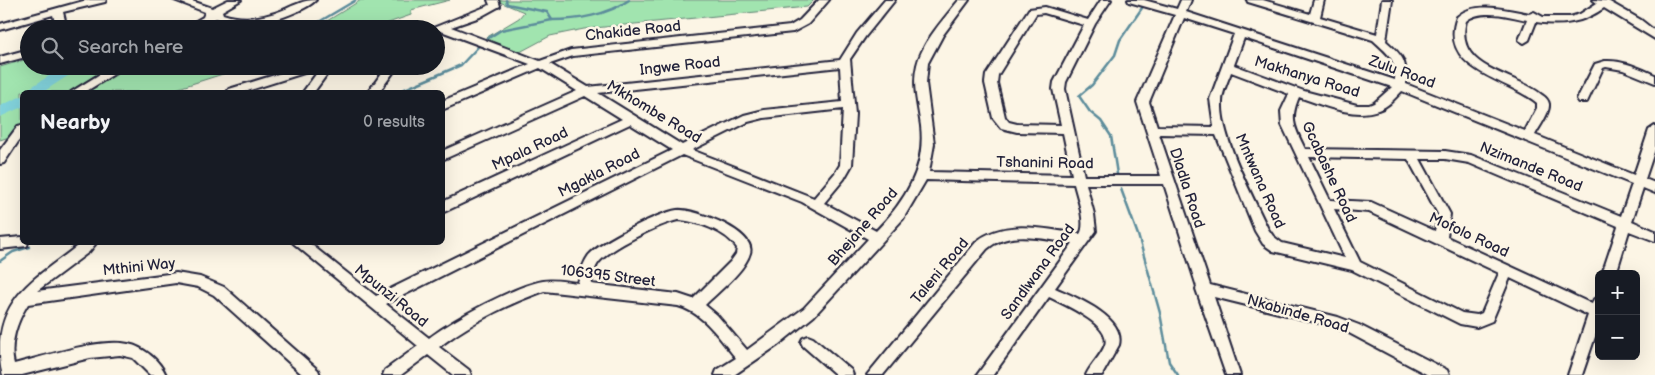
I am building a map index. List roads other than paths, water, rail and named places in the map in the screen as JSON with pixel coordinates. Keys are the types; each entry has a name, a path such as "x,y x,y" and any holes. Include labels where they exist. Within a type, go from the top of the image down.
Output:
{"street":[{"path":"23,20 101,0"},
{"path":"179,0 231,20"},
{"path":"262,20 285,14 311,0"},
{"name":"Chakide Road","path":"445,105 541,64 584,51 793,29 804,22 824,0"},
{"path":"816,204 840,176 846,165 848,105 844,63 848,54 890,0"},
{"name":"Bhejane Road","path":"722,375 746,360 809,312 898,216 911,197 922,176 928,144 920,84 923,63 938,34 964,0"},
{"name":"Sandlwana Road","path":"984,375 1088,231 1090,222 1067,129 1059,86 1090,24 1106,0"},
{"name":"Zulu Road","path":"1133,0 1180,13 1400,86 1655,188"},
{"name":"Dladla Road","path":"1186,0 1143,99 1151,130 1233,375"},
{"path":"1252,0 1381,40 1401,64 1400,86"},
{"path":"1314,19 1319,0"},
{"path":"1381,40 1387,0"},
{"path":"201,20 233,2"},
{"path":"1528,137 1543,108 1543,102 1534,94 1480,67 1463,49 1459,35 1462,17 1479,7 1498,6 1534,15 1571,20 1601,2 1637,22 1655,36"},
{"path":"445,26 476,15 494,3"},
{"path":"57,10 60,20"},
{"path":"1067,129 1017,128 1005,125 999,118 991,83 992,75 1033,11 1045,10 1090,24"},
{"path":"1524,40 1534,15"},
{"path":"0,27 20,21"},
{"name":"Mkhombe Road","path":"445,30 541,64 681,150 816,204 877,238"},
{"name":"Mntwana Road","path":"1240,33 1215,103 1215,116 1262,231 1268,240 1278,247 1355,266 1460,318 1477,321 1484,319 1490,311 1507,270"},
{"path":"0,61 20,55"},
{"name":"Ingwe Road","path":"445,155 586,91 844,63"},
{"path":"1583,99 1601,64 1613,64 1655,79"},
{"name":"Makhanya Road","path":"1228,67 1296,91 1344,106 1361,109 1380,105 1400,86"},
{"path":"80,90 106,75"},
{"path":"239,90 287,75"},
{"path":"310,90 321,75"},
{"path":"375,90 386,75"},
{"name":"Gcabashe Road","path":"1296,91 1286,118 1291,134 1355,266"},
{"name":"Mgakla Road","path":"376,303 735,123 750,117 848,105"},
{"name":"Mpala Road","path":"445,207 631,119"},
{"path":"1151,130 1220,131"},
{"path":"0,160 10,142 20,131"},
{"path":"1610,270 1638,181 1654,138"},
{"name":"Nzimande Road","path":"1300,153 1455,156 1479,162 1655,236"},
{"path":"1411,154 1444,214 1440,240"},
{"name":"Tshanini Road","path":"922,176 1168,180"},
{"name":"Mofolo Road","path":"1326,204 1371,208 1507,270 1595,307"},
{"path":"583,289 591,263 602,252 666,217 684,215 734,235 742,242 744,248 742,257 736,265 696,305"},
{"name":"Taleni Road","path":"874,375 982,245 992,238 1002,233 1013,232 1084,239"},
{"path":"0,244 20,242"},
{"path":"87,245 34,286 24,299 10,324 6,338 5,359 10,374 103,350 120,348 137,352 159,375"},
{"name":"Mpunzi Road","path":"302,245 464,375"},
{"name":"Mthini Way","path":"24,299 159,279 188,279 200,282 219,291 313,375"},
{"name":"106395 Street","path":"390,375 461,324 535,289 555,286 678,300 696,305 712,319 746,360"},
{"name":"Nkabinde Road","path":"1203,289 1338,323 1442,375"},
{"path":"1047,290 1093,314 1112,331 1113,342 1110,349 1093,375"},
{"path":"1575,375 1595,314"},
{"path":"808,342 846,375"}],"waterway":[{"path":"322,20 356,0"},
{"path":"506,0 507,4 547,12 552,20"},
{"path":"552,20 592,16 612,9 629,0"},
{"path":"1117,174 1111,136 1101,121 1090,112 1079,96 1092,85 1115,55 1120,40 1142,8"},
{"path":"487,39 501,30 552,20"},
{"path":"445,72 461,65 478,47"},
{"path":"36,90 61,75"},
{"path":"403,90 438,75"},
{"path":"0,112 20,102"},
{"path":"1121,189 1138,235 1160,313 1169,362 1178,375"},
{"path":"0,261 13,252 29,247"}]}
